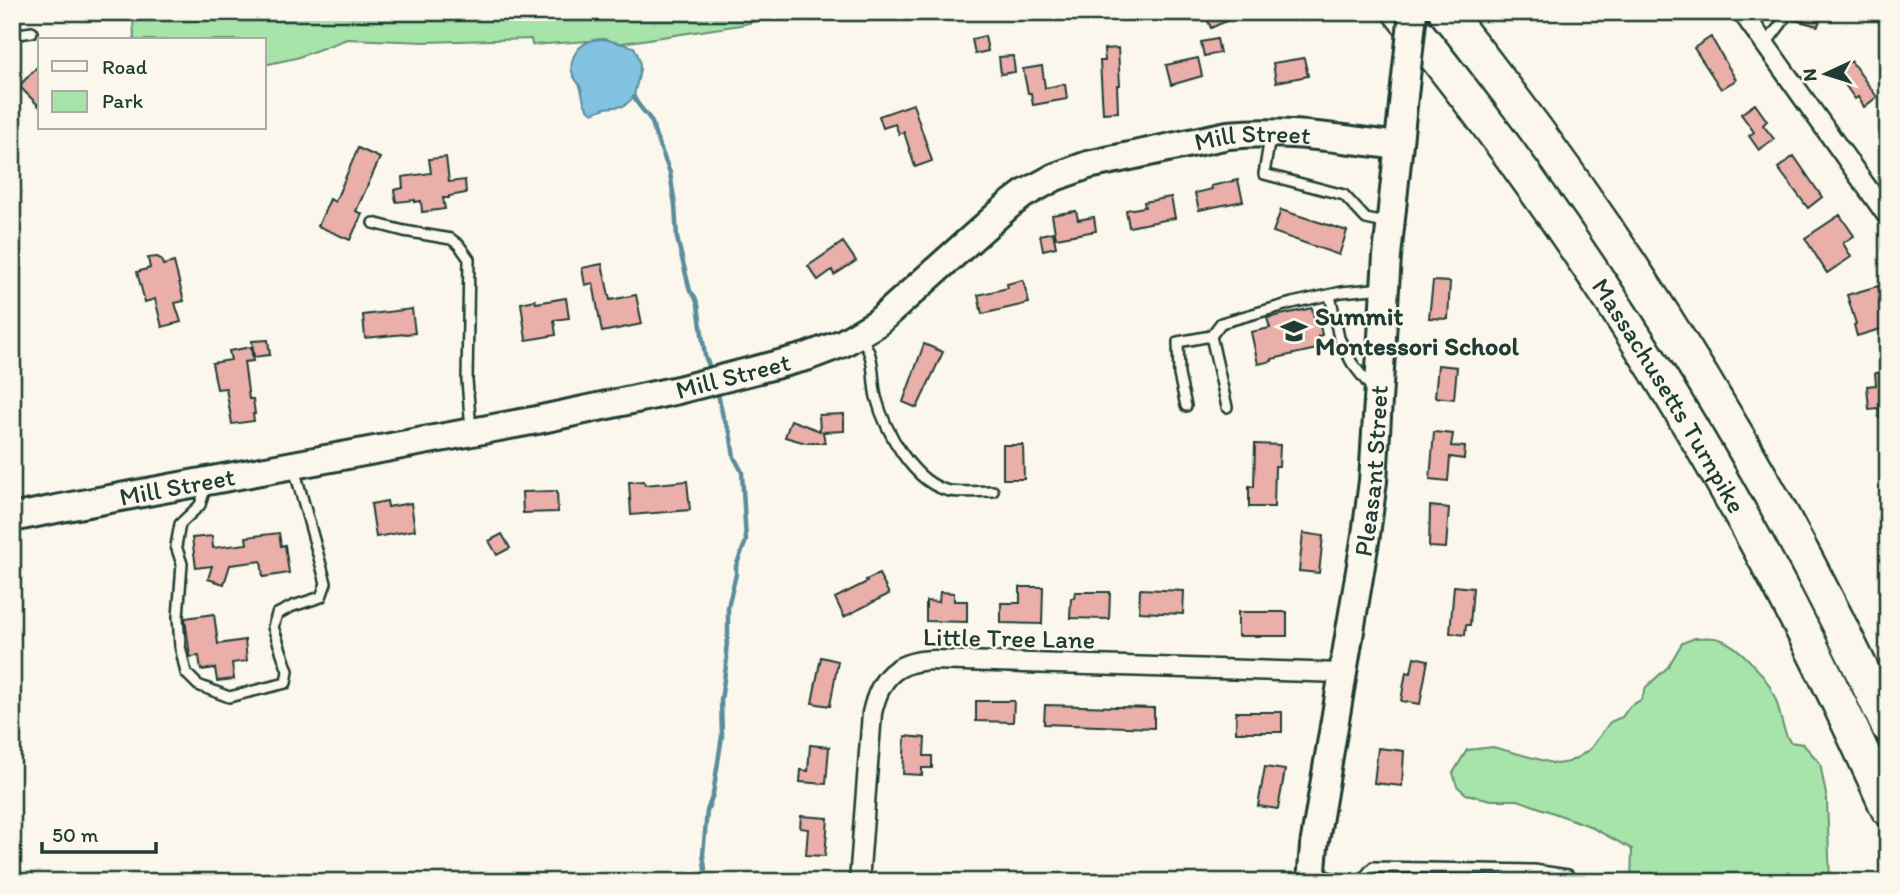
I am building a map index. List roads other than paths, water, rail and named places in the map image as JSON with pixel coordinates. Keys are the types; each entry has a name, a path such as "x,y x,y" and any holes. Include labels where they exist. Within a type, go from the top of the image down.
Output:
{"highway":[{"name":"Massachusetts Turnpike","path":"1400,12 1534,186 1628,324 1675,400 1791,606 1888,809"},
{"name":"Massachusetts Turnpike","path":"1446,12 1566,171 1625,256 1679,342 1750,458 1804,557 1888,726"}],"street":[{"name":"Pleasant Street","path":"1311,878 1370,508 1390,225 1413,12"},
{"path":"1742,12 1888,217"},
{"name":"Mill Street","path":"12,518 550,417 723,379 806,357 843,343 877,323 1024,194 1055,177 1088,165 1228,135 1270,132 1398,146"},
{"name":"Little Tree Lane","path":"859,882 875,699 887,677 907,663 933,660 1343,673"}],"lane":[{"path":"1765,45 1787,12"},
{"path":"12,35 32,32"},
{"path":"1270,132 1264,174 1344,195 1366,219 1390,225"},
{"path":"373,223 451,239 460,245 469,259 467,380 471,432"},
{"path":"1186,407 1179,375 1178,342 1211,336 1221,323 1292,303 1385,288"},
{"path":"1330,295 1339,338 1352,363 1379,397"},
{"path":"860,334 871,356 873,382 889,431 919,474 941,488 993,491"},
{"path":"1211,336 1227,407"},
{"path":"208,481 200,505 180,524 176,546 182,564 178,617 180,646 186,673 198,685 229,697 286,683 289,671 273,627 277,614 321,597 326,583 293,465"},
{"path":"1360,882 1373,867 1534,870 1568,875 1567,882"},
{"path":"1311,878 1354,882"}],"water":[{"path":"604,39 634,47 638,54 640,72 634,97 624,106 605,108 593,113 586,106 573,75 572,65 580,47 592,40"}],"waterway":[{"path":"634,97 652,122 670,173 677,238 690,291 698,305 705,356 711,370"},
{"path":"703,882 707,811 713,794 722,736 721,700 727,659 728,607 736,566 746,541 742,472 734,457 730,432 723,417 718,394"}],"place":[{"name":"Summit Montessori School","path":"1294,331"}]}
